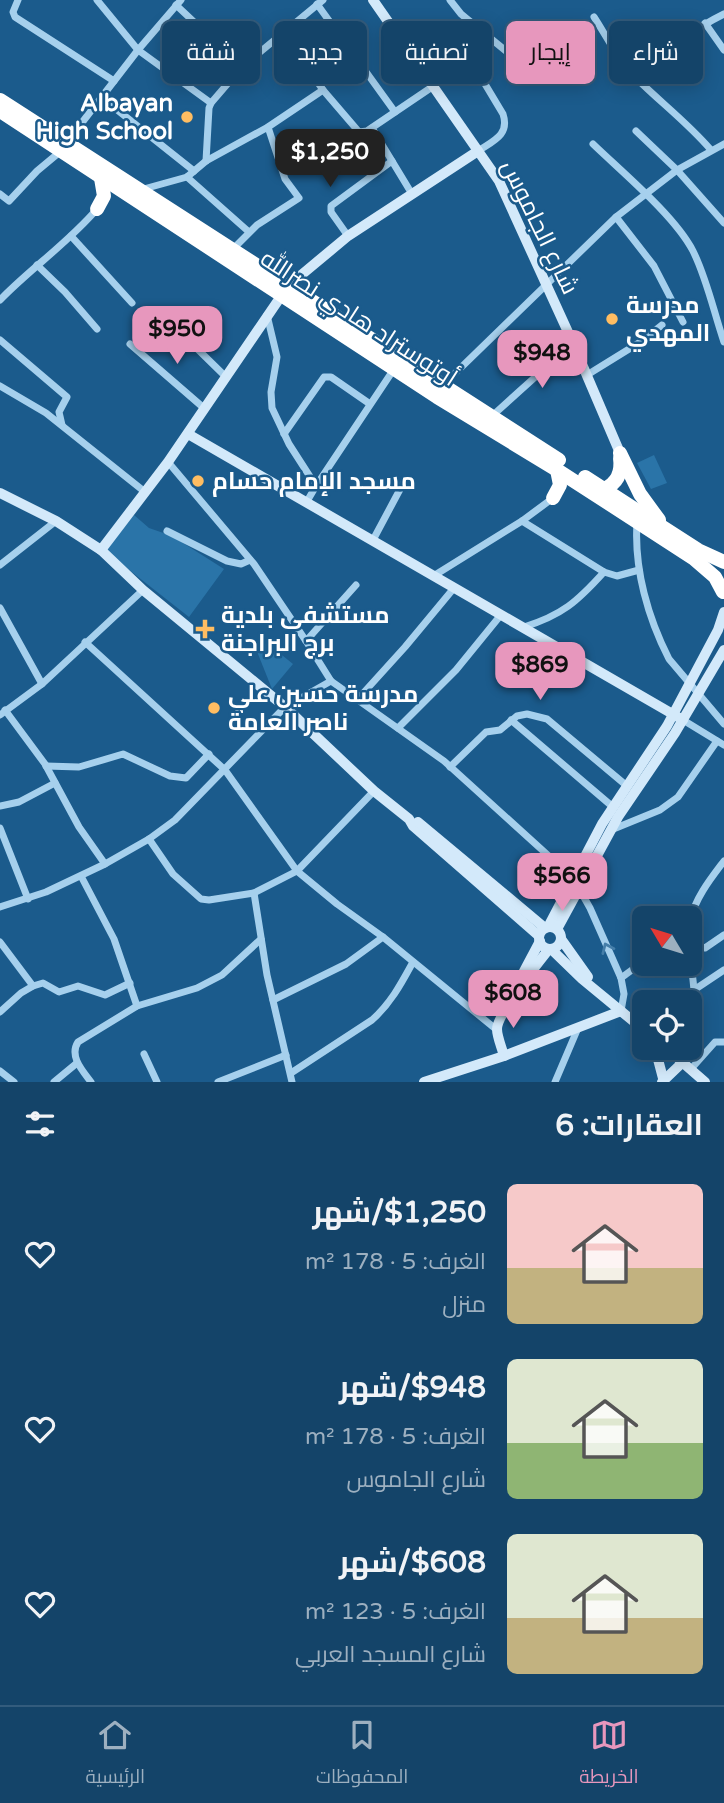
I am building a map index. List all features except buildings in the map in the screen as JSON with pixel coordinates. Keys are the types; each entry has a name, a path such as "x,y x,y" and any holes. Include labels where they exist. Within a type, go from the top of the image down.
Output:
{"highway":[{"name":"أوتوستراد هادي نصرالله","path":"0,100 134,193 285,290 492,417 669,532 711,558 724,562"},
{"name":"أوتوستراد هادي نصرالله","path":"0,111 64,146 101,178 134,193 232,249 394,369 557,470 704,566 715,577 724,594"},
{"path":"97,209 104,196 101,178"},
{"path":"97,209 134,193"},
{"path":"604,489 612,485 618,477 620,453"},
{"path":"620,453 643,499 669,532"},
{"path":"553,498 560,485 557,470"},
{"path":"553,498 579,485"},
{"name":"أوتوستراد هادي نصرالله","path":"724,582 724,594"}],"street":[{"path":"18,0 14,6 15,17 114,80"},
{"path":"97,0 138,50 211,103"},
{"name":"شارع الجاموس","path":"373,0 499,181 620,453"},
{"path":"450,0 461,13 506,51"},
{"path":"297,21 320,2 395,112"},
{"path":"0,194 9,201 64,146 178,3 196,21"},
{"path":"724,14 705,23 724,50"},
{"path":"594,17 609,41"},
{"path":"260,52 274,40"},
{"path":"206,161 209,108 227,84"},
{"path":"319,84 356,131 363,132 432,87"},
{"path":"101,550 188,434 285,290 348,236 502,135 506,130 503,114 485,84"},
{"path":"643,84 711,150"},
{"path":"134,193 187,177 206,161 268,127 323,89"},
{"path":"101,97 194,171"},
{"path":"232,249 249,232 299,198 285,178 268,127"},
{"path":"372,128 412,194"},
{"path":"636,131 677,170 724,223"},
{"path":"593,144 645,194 692,250 724,342"},
{"path":"442,386 616,217 677,170 724,144"},
{"path":"348,236 331,212 331,206 392,161"},
{"path":"187,177 249,232"},
{"path":"0,300 97,209"},
{"path":"616,217 654,266 683,323"},
{"path":"71,236 132,303"},
{"path":"37,265 97,329"},
{"path":"267,314 277,357 271,392 272,408 284,434 316,486"},
{"path":"587,375 642,341 662,325"},
{"path":"177,329 226,377"},
{"path":"0,340 67,397 59,412 62,425"},
{"path":"492,417 573,343"},
{"path":"130,344 205,409"},
{"path":"306,503 394,369"},
{"path":"284,434 324,377 331,377 370,404"},
{"path":"0,386 46,413 145,492"},
{"path":"188,434 435,575 500,616 720,743 678,797 660,810 611,830"},
{"path":"168,462 250,560 331,681 450,767 576,883 621,978 624,994 621,1011"},
{"path":"373,540 405,480"},
{"path":"0,494 57,520 101,550 143,590 285,708 374,790 409,819 417,821 549,937 582,979 632,1020"},
{"path":"435,575 522,521 553,498"},
{"path":"0,565 57,520"},
{"path":"522,521 604,572 617,576 639,570"},
{"path":"637,523 639,570 647,603 663,646 669,659 724,724"},
{"path":"167,531 227,561 241,564 250,560"},
{"path":"523,628 556,616 586,592 604,572"},
{"path":"306,641 356,585"},
{"path":"357,700 454,588"},
{"path":"105,864 79,827 47,766 3,712 42,684 143,590"},
{"path":"0,608 42,684"},
{"path":"576,883 678,717 689,683 718,630 724,612"},
{"path":"398,728 456,670 500,616"},
{"path":"85,642 225,770 297,872 383,937 497,1030"},
{"path":"504,1056 497,1030 516,983 549,937 612,807 698,693 724,650"},
{"path":"0,907 28,899 81,876 149,839 175,820 285,708 331,681"},
{"path":"450,767 486,732 500,730 517,716 527,714 547,719 627,786"},
{"path":"512,720 612,807"},
{"path":"47,766 79,767 123,754 153,770 186,778 209,754"},
{"path":"1,802 19,802 55,783"},
{"path":"149,839 173,874 201,899 254,893 297,872 374,790"},
{"path":"0,828 28,899"},
{"path":"697,906 724,861"},
{"path":"717,871 724,881"},
{"path":"81,876 111,932 137,1006"},
{"path":"254,893 273,1000 292,1082"},
{"path":"702,948 724,935"},
{"path":"273,1000 346,964 383,937"},
{"path":"91,1082 77,1063 75,1049 78,1042 137,1006 197,988 222,975 248,954 261,939"},
{"path":"0,942 33,986"},
{"path":"291,1073 366,1024 382,1010 399,988 413,962"},
{"path":"621,978 632,970"},
{"path":"693,976 694,990 724,970"},
{"path":"0,1012 21,993 43,983 59,992 82,986 105,995 130,983"},
{"path":"424,1082 504,1056 621,1011"},
{"path":"555,1082 578,1028"},
{"path":"658,1060 663,1082 715,1042 724,1042"},
{"path":"144,1054 158,1082"},
{"path":"223,1081 286,1055"},
{"path":"680,1060 705,1082"},
{"path":"54,1082 77,1063"},
{"path":"0,1071 14,1082"}],"shaded area":[{"path":"654,455 667,483 651,489 637,463"},
{"path":"134,515 149,528 172,536 224,569 189,617 105,551"},
{"path":"267,643 293,664 272,689 256,649"}],"place":[{"name":"Albayan High School","path":"187,117"},
{"name":"مدرسة المهدي","path":"612,319"},
{"name":"مسجد الإمام حسام","path":"198,481"},
{"name":"مستشفی بلدیة برج البراجنة","path":"205,629"},
{"name":"مدرسة حسين علي ناصر العامة","path":"214,708"}]}
